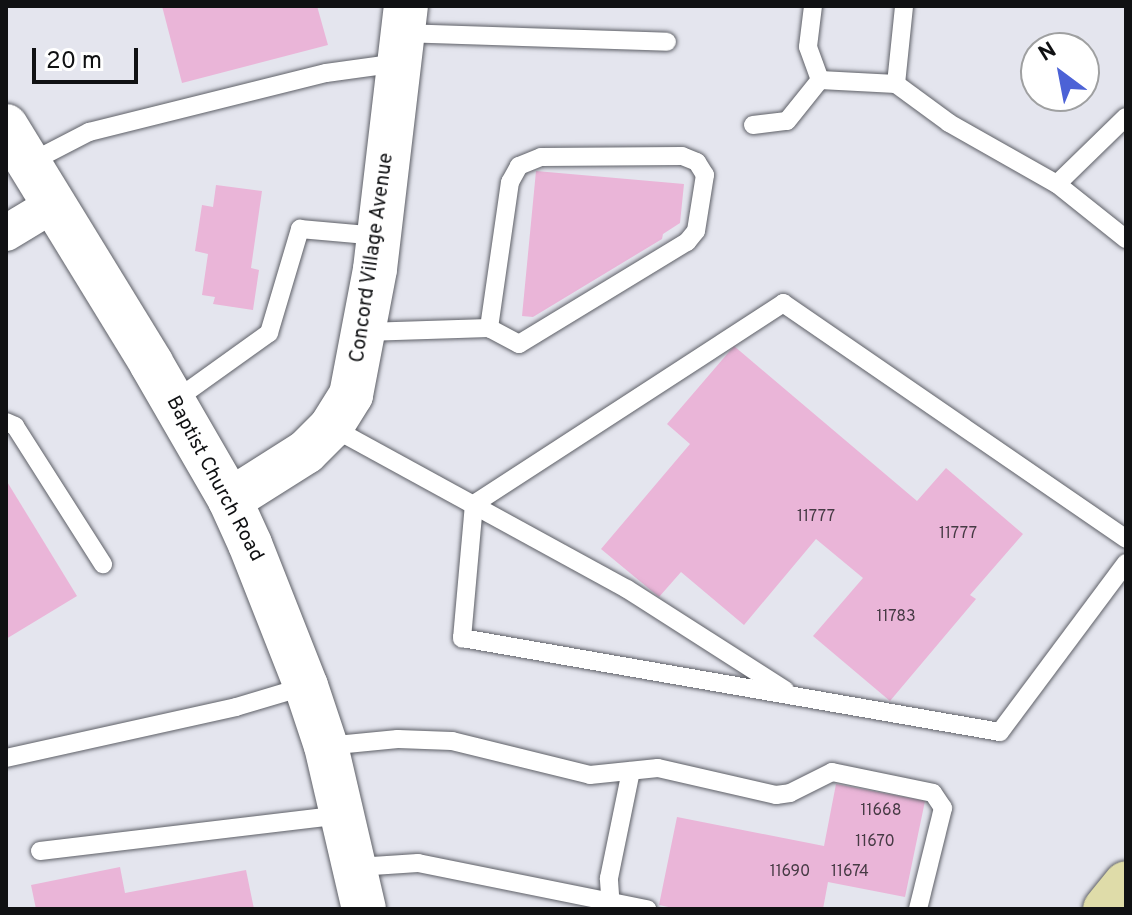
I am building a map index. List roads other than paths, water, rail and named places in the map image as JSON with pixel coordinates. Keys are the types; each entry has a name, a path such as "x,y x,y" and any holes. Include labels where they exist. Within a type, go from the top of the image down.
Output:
{"main road":[{"path":"1105,909 1126,883"}],"street":[{"name":"Concord Village Avenue","path":"230,500 306,452 331,427 351,395 365,332 379,236 402,34"},
{"name":"Baptist Church Road","path":"6,126 174,401 230,500 306,686 345,814 360,888"},
{"path":"6,233 54,204"}],"lane":[{"path":"813,6 808,47 820,80"},
{"path":"896,84 904,6"},
{"path":"29,163 89,132 326,73 402,34 667,42"},
{"path":"820,80 896,84 949,123 1057,184 1126,239"},
{"path":"753,125 787,121 820,80"},
{"path":"1057,184 1126,117"},
{"path":"365,332 489,328 519,344 687,242 696,231 705,175 697,162 682,156 541,157 519,166 510,182 489,328"},
{"path":"174,401 269,333 300,229 379,236"},
{"path":"474,504 783,303 1126,539"},
{"path":"6,422 15,426 103,564"},
{"path":"331,427 627,589 793,695"},
{"path":"474,504 462,638 1000,732 1126,563"},
{"path":"6,758 236,707 306,686"},
{"path":"326,746 398,739 452,741 590,775 658,768 776,795 790,793 832,772 933,793 943,808 918,909"},
{"path":"612,905 609,878 631,771"},
{"path":"40,851 345,814"},
{"path":"360,888 418,863 612,905 647,909"}]}
